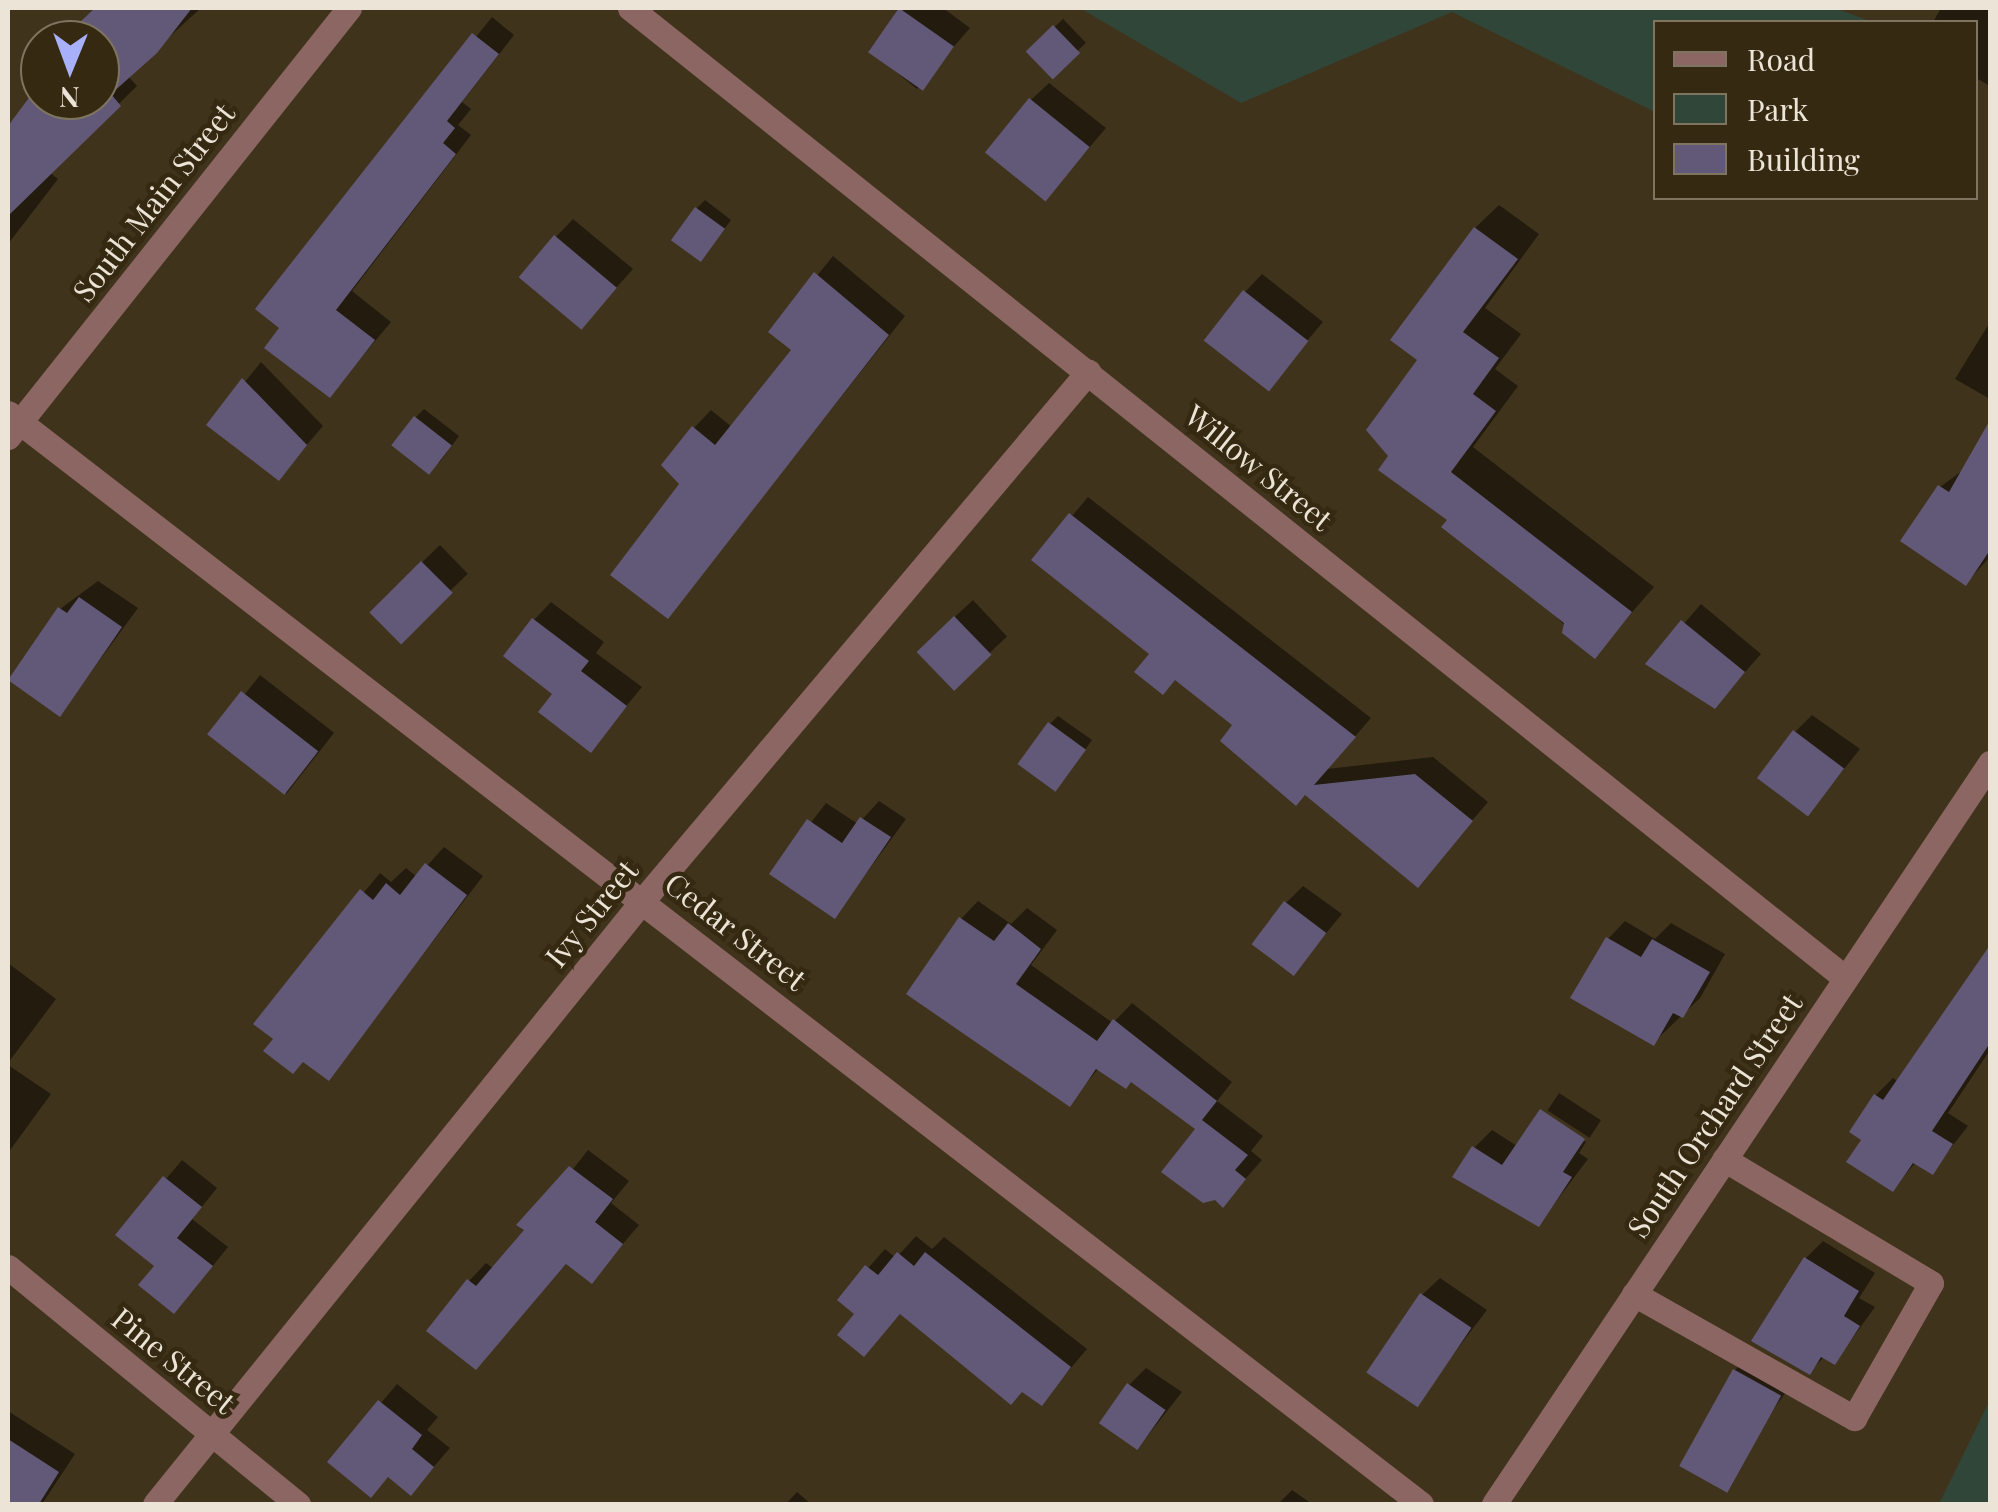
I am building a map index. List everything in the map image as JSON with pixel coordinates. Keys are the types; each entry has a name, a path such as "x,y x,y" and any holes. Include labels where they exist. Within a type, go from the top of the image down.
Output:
{"street":[{"name":"South Main Street","path":"12,424 349,8"},
{"name":"Willow Street","path":"630,8 1845,978"},
{"name":"Ivy Street","path":"155,1504 643,900 1088,372"},
{"name":"Cedar Street","path":"12,424 643,900 1422,1504"},
{"name":"South Orchard Street","path":"1494,1504 1990,764"},
{"path":"1634,1294 1854,1418 1931,1283 1724,1159"},
{"name":"Pine Street","path":"8,1267 298,1504"}],"green space":[{"path":"1080,8 1835,8 1867,20 1653,20 1653,111 1452,12 1241,103"},
{"path":"1990,1400 1990,1504 1939,1504"}],"building":[{"path":"95,8 192,8 157,53 120,86 120,20 82,20"},
{"path":"899,8 954,46 923,91 868,52"},
{"path":"1053,25 1080,53 1053,79 1026,51"},
{"path":"472,33 499,54 447,121 455,128 443,143 456,154 336,310 375,340 330,398 264,348 279,328 255,309"},
{"path":"1029,98 1090,147 1046,201 985,152"},
{"path":"20,110 20,120 107,120 8,216 8,126"},
{"path":"695,207 725,229 701,262 671,240"},
{"path":"1474,227 1518,259 1463,332 1499,358 1473,394 1496,411 1451,472 1632,612 1595,659 1562,633 1564,623 1441,527 1447,520 1378,470 1388,456 1366,430 1417,360 1390,340"},
{"path":"554,235 617,288 581,330 519,277"},
{"path":"814,272 889,335 668,619 610,575 679,484 661,465 692,426 715,445 791,350 768,332"},
{"path":"1243,290 1308,341 1269,392 1204,340"},
{"path":"242,378 307,445 279,481 206,425"},
{"path":"414,416 452,446 429,475 391,445"},
{"path":"1990,420 1990,550 1966,586 1900,541 1938,485 1949,492"},
{"path":"1069,513 1356,737 1314,785 1415,774 1473,821 1418,888 1305,795 1296,806 1220,741 1232,725 1175,680 1163,695 1134,672 1149,654 1031,560"},
{"path":"421,561 453,593 401,644 369,613"},
{"path":"79,597 122,627 60,717 8,680 58,607 67,613"},
{"path":"954,616 992,655 954,691 917,652"},
{"path":"532,618 589,661 581,671 627,706 591,753 538,712 552,694 503,656"},
{"path":"1681,620 1745,672 1715,709 1645,664"},
{"path":"241,691 318,751 284,795 207,734"},
{"path":"1048,722 1086,750 1055,792 1017,764"},
{"path":"1793,730 1844,769 1808,816 1757,778"},
{"path":"860,817 891,837 835,919 769,874 807,819 842,843"},
{"path":"425,863 467,895 329,1081 303,1062 293,1074 263,1051 273,1039 253,1024 360,889 373,900 386,883 400,895"},
{"path":"1284,901 1326,933 1294,976 1252,944"},
{"path":"959,917 994,941 1008,923 1041,949 1016,984 1097,1041 1113,1019 1217,1101 1202,1120 1248,1155 1235,1170 1246,1179 1223,1208 1215,1200 1203,1203 1161,1172 1195,1129 1131,1082 1126,1089 1096,1069 1070,1107 906,994"},
{"path":"1606,937 1641,957 1652,939 1710,972 1683,1018 1673,1013 1654,1046 1570,998"},
{"path":"1990,945 1990,1043 1932,1131 1953,1144 1933,1175 1913,1163 1893,1192 1846,1162 1861,1140 1849,1132 1874,1094 1883,1100"},
{"path":"1540,1109 1585,1139 1563,1172 1572,1177 1539,1227 1452,1177 1472,1146 1502,1165"},
{"path":"569,1166 613,1199 595,1222 623,1244 592,1284 566,1264 476,1370 426,1331 467,1279 476,1286 524,1230 516,1225"},
{"path":"163,1176 202,1207 177,1238 213,1266 174,1314 138,1285 154,1266 115,1235"},
{"path":"897,1252 914,1266 925,1252 1071,1367 1042,1406 1022,1392 1011,1405 900,1314 864,1357 837,1335 854,1314 837,1300 865,1265 878,1275"},
{"path":"1804,1257 1859,1291 1844,1316 1860,1326 1835,1365 1821,1357 1810,1375 1751,1341"},
{"path":"1420,1293 1471,1328 1418,1407 1366,1373"},
{"path":"1733,1369 1781,1396 1727,1493 1679,1466"},
{"path":"1127,1383 1166,1410 1137,1450 1099,1423"},
{"path":"378,1400 422,1435 412,1449 434,1467 411,1496 388,1477 371,1498 327,1462"},
{"path":"8,1439 59,1472 39,1504 8,1504"}]}
